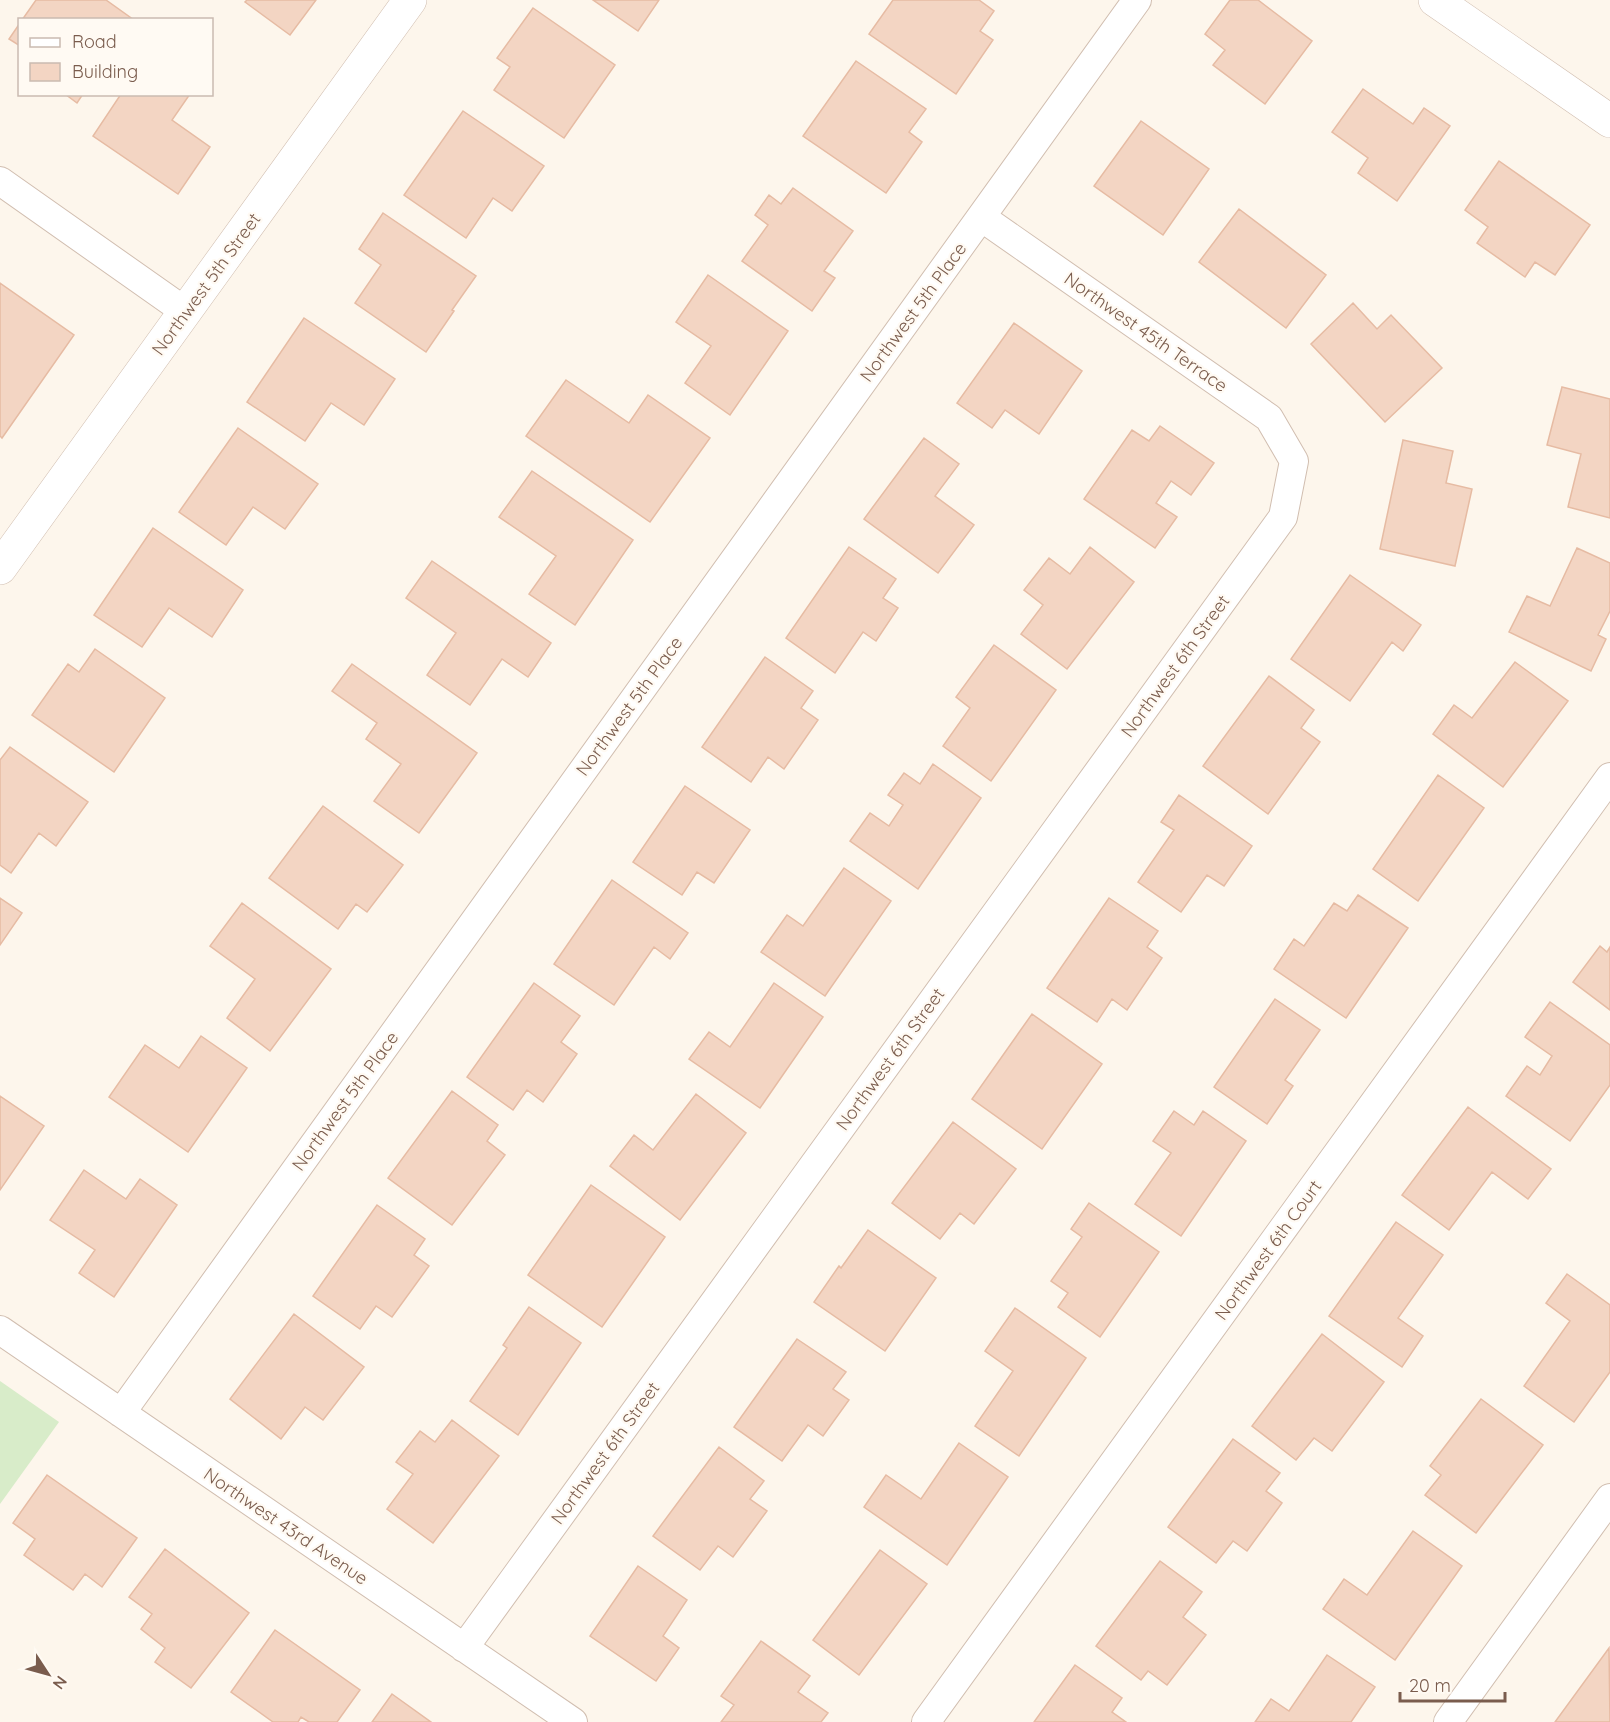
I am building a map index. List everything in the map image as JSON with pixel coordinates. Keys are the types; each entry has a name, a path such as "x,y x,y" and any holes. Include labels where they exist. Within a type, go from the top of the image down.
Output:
{"street":[{"name":"Northwest 5th Street","path":"0,568 410,0"},
{"name":"Northwest 5th Place","path":"121,1413 1137,0"},
{"path":"1435,0 1610,121"},
{"path":"0,181 186,312"},
{"name":"Northwest 45th Terrace","path":"981,217 1269,418 1294,461"},
{"name":"Northwest 6th Street","path":"464,1648 1283,517 1294,461"},
{"name":"Northwest 6th Court","path":"926,1722 1610,777"},
{"name":"Northwest 43rd Avenue","path":"0,1330 573,1722"},
{"path":"1448,1722 1610,1498"}],"green space":[{"path":"0,1381 59,1422 0,1504"}],"building":[{"path":"36,0 106,0 131,18 23,18"},
{"path":"247,0 316,0 290,35 245,2"},
{"path":"593,0 659,0 638,31"},
{"path":"893,0 979,0 994,11 980,31 993,40 956,94 869,34"},
{"path":"1230,0 1258,0 1312,41 1265,104 1213,65 1225,50 1205,34"},
{"path":"533,8 615,65 564,138 494,90 510,67 497,58"},
{"path":"18,26 18,45 9,39"},
{"path":"856,61 926,109 909,132 922,142 886,193 803,136"},
{"path":"1363,89 1413,124 1424,108 1450,126 1397,201 1358,173 1368,158 1332,132"},
{"path":"68,96 82,96 77,103"},
{"path":"120,96 189,96 172,120 210,147 178,194 93,136"},
{"path":"463,111 544,166 512,211 493,198 466,238 404,195"},
{"path":"1141,121 1209,169 1163,235 1094,186"},
{"path":"1499,161 1590,225 1555,275 1535,262 1525,277 1477,243 1488,227 1465,210"},
{"path":"793,188 853,231 824,271 835,278 812,311 742,261 768,225 755,215 769,195 781,204"},
{"path":"1239,209 1326,275 1286,328 1199,262"},
{"path":"383,213 476,276 426,352 355,303 381,265 359,249"},
{"path":"708,275 788,331 730,415 685,383 711,346 676,322"},
{"path":"0,283 74,335 2,438 0,436"},
{"path":"1353,303 1377,329 1391,315 1442,368 1385,422 1311,344"},
{"path":"304,318 395,379 364,425 331,403 305,441 247,402"},
{"path":"1014,323 1082,371 1039,434 1005,410 992,428 957,403"},
{"path":"566,380 629,423 648,395 710,438 650,522 526,436"},
{"path":"1562,387 1610,399 1610,518 1568,507 1581,454 1547,445"},
{"path":"1160,426 1214,463 1191,495 1171,481 1156,503 1177,517 1155,548 1084,499 1132,430 1149,441"},
{"path":"238,428 318,484 285,529 253,507 226,545 179,512"},
{"path":"924,438 959,464 935,496 974,525 938,573 864,519"},
{"path":"1403,440 1453,451 1446,483 1472,489 1455,566 1380,549"},
{"path":"532,471 633,540 575,625 529,594 556,556 499,517"},
{"path":"153,528 243,590 212,637 169,608 142,647 94,615"},
{"path":"849,547 896,579 883,598 898,608 876,641 863,632 835,673 786,638"},
{"path":"1090,547 1134,582 1067,669 1021,634 1043,605 1024,590 1049,558 1070,574"},
{"path":"1577,548 1610,563 1610,611 1598,635 1606,639 1591,671 1509,632 1527,596 1550,606"},
{"path":"432,561 551,643 528,677 502,659 470,705 427,675 456,633 406,598"},
{"path":"1350,575 1421,625 1403,651 1392,642 1350,701 1291,659"},
{"path":"994,645 1056,690 991,781 943,746 970,708 956,697"},
{"path":"95,649 165,698 114,772 32,715 68,664 79,672"},
{"path":"765,657 813,691 801,708 818,720 784,769 768,757 751,782 702,747"},
{"path":"1515,662 1568,701 1503,787 1433,734 1454,705 1472,718"},
{"path":"352,664 477,753 419,833 374,801 401,764 366,739 377,723 332,691"},
{"path":"1269,676 1314,710 1301,728 1320,742 1268,814 1203,766"},
{"path":"10,747 88,802 56,846 39,833 11,873 0,865 0,760"},
{"path":"933,764 981,798 918,889 850,841 870,813 889,826 903,805 888,795 904,773 920,784"},
{"path":"1438,775 1484,808 1418,901 1373,869"},
{"path":"685,786 750,830 714,883 697,872 682,895 633,862"},
{"path":"1179,795 1252,846 1224,886 1207,875 1181,912 1138,882 1174,830 1161,822"},
{"path":"323,806 403,865 367,912 356,904 338,929 269,878"},
{"path":"844,868 891,901 825,996 761,952 787,915 803,926"},
{"path":"612,880 688,933 670,959 654,947 614,1005 554,964"},
{"path":"1358,895 1408,928 1346,1018 1274,969 1294,939 1304,946 1334,903 1347,911"},
{"path":"0,898 22,913 0,945"},
{"path":"1109,898 1158,931 1147,947 1162,958 1127,1010 1112,999 1097,1022 1047,988"},
{"path":"242,903 331,969 270,1051 227,1018 255,979 210,946"},
{"path":"1600,946 1607,952 1610,947 1610,1010 1573,982"},
{"path":"534,983 580,1016 561,1042 577,1054 543,1102 527,1090 513,1110 467,1077"},
{"path":"774,983 823,1017 760,1108 689,1059 709,1032 730,1047"},
{"path":"1275,999 1320,1030 1285,1080 1293,1086 1267,1124 1214,1087"},
{"path":"1550,1002 1610,1045 1610,1085 1570,1141 1506,1096 1527,1066 1540,1075 1552,1056 1525,1037"},
{"path":"1032,1014 1102,1064 1042,1149 972,1099"},
{"path":"201,1036 247,1068 188,1152 109,1097 145,1045 179,1068"},
{"path":"452,1091 498,1125 487,1141 505,1155 452,1225 388,1178"},
{"path":"696,1094 746,1133 680,1220 610,1166 634,1135 653,1150"},
{"path":"0,1096 44,1126 0,1190"},
{"path":"1468,1107 1551,1169 1528,1199 1492,1172 1449,1230 1402,1195"},
{"path":"1174,1111 1194,1125 1203,1111 1246,1141 1181,1236 1135,1204 1171,1153 1153,1141"},
{"path":"953,1122 1016,1169 974,1224 960,1213 940,1239 892,1203"},
{"path":"84,1170 126,1199 140,1179 177,1205 114,1297 79,1273 95,1250 50,1220"},
{"path":"591,1185 665,1237 602,1327 528,1275"},
{"path":"1089,1203 1159,1252 1100,1337 1058,1307 1068,1293 1051,1281 1082,1237 1071,1229"},
{"path":"377,1205 425,1239 414,1255 429,1266 392,1317 376,1306 360,1329 313,1296"},
{"path":"1396,1222 1443,1255 1398,1318 1423,1336 1402,1367 1329,1316"},
{"path":"868,1230 936,1278 885,1351 814,1302"},
{"path":"1567,1274 1610,1305 1610,1372 1574,1422 1524,1386 1570,1321 1546,1303"},
{"path":"529,1307 581,1343 518,1435 470,1401 507,1348 503,1345"},
{"path":"1015,1308 1086,1358 1019,1456 975,1426 1013,1371 985,1351"},
{"path":"294,1314 364,1367 323,1420 305,1407 281,1439 230,1399"},
{"path":"1322,1334 1384,1382 1332,1451 1314,1438 1296,1460 1252,1426"},
{"path":"797,1339 846,1372 833,1389 849,1400 823,1436 808,1425 782,1461 734,1427"},
{"path":"1481,1399 1543,1445 1476,1533 1425,1495 1441,1475 1430,1466"},
{"path":"452,1420 499,1456 433,1543 387,1509 413,1474 396,1462 420,1431 435,1442"},
{"path":"1233,1439 1280,1473 1266,1491 1282,1503 1247,1551 1233,1541 1216,1563 1168,1527"},
{"path":"959,1443 1008,1477 947,1565 864,1507 886,1475 921,1499"},
{"path":"719,1447 764,1481 750,1499 767,1511 733,1557 718,1546 700,1570 653,1536"},
{"path":"47,1475 137,1538 102,1587 85,1574 73,1590 24,1555 35,1539 13,1523"},
{"path":"1413,1531 1462,1566 1395,1660 1323,1609 1344,1579 1367,1595"},
{"path":"165,1549 249,1613 191,1688 155,1662 165,1648 141,1629 152,1614 129,1597"},
{"path":"880,1550 927,1584 859,1675 813,1640"},
{"path":"1160,1561 1202,1592 1183,1617 1206,1635 1167,1685 1148,1671 1141,1680 1096,1646"},
{"path":"638,1566 687,1600 663,1636 679,1648 656,1681 590,1636"},
{"path":"275,1630 360,1690 337,1722 309,1722 301,1717 298,1722 273,1722 231,1692"},
{"path":"761,1641 810,1676 798,1692 828,1713 821,1722 721,1722 734,1705 721,1696"},
{"path":"1609,1648 1610,1722 1555,1722"},
{"path":"1327,1655 1375,1687 1351,1722 1255,1722 1271,1699 1289,1711"},
{"path":"1075,1665 1122,1698 1112,1712 1126,1722 1034,1722"},
{"path":"392,1694 431,1722 372,1722"}]}
